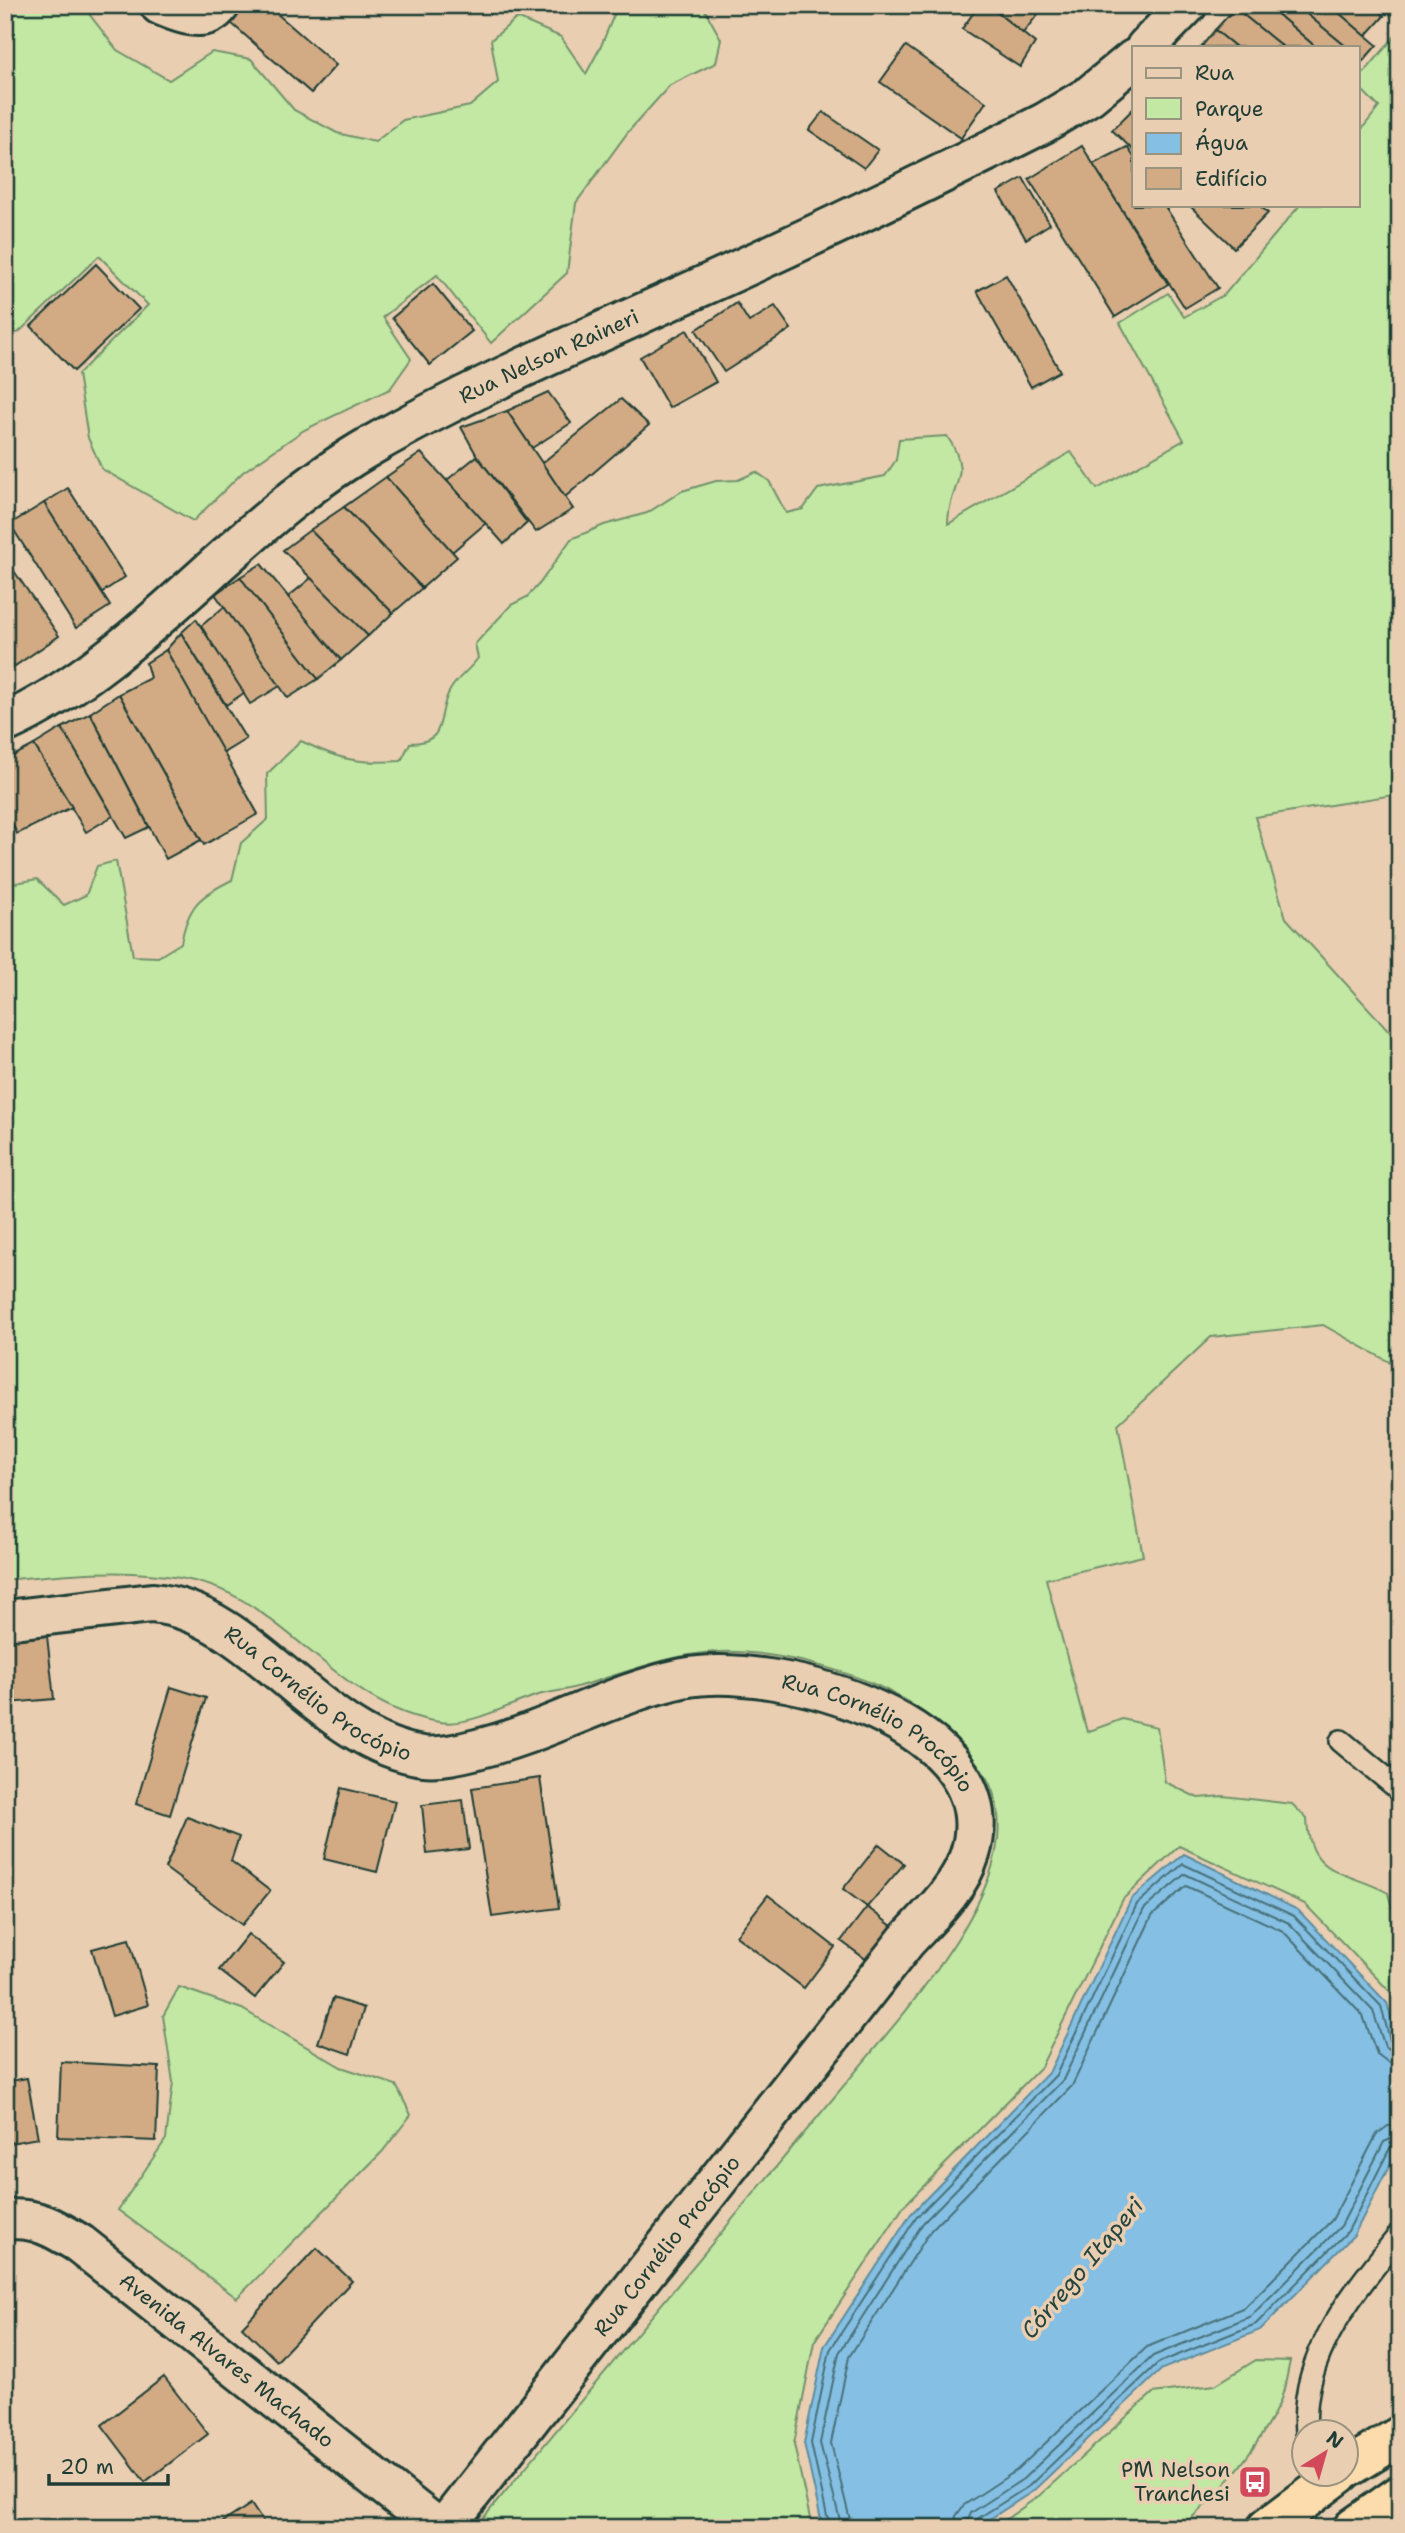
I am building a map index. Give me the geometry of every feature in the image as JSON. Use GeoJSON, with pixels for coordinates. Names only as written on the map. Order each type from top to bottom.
{"type":"FeatureCollection","features":[{"type":"Feature","properties":{"kind":"highway"},"geometry":{"type":"LineString","coordinates":[[1360,2460],[1400,2436]]}},
{"type":"Feature","properties":{"kind":"highway"},"geometry":{"type":"LineString","coordinates":[[1267,2528],[1312,2488]]}},
{"type":"Feature","properties":{"kind":"highway"},"geometry":{"type":"LineString","coordinates":[[1359,2525],[1400,2495]]}},
{"type":"Feature","properties":{"kind":"street"},"geometry":{"type":"LineString","coordinates":[[160,5],[197,17],[214,13],[220,5]]}},
{"type":"Feature","properties":{"kind":"street"},"geometry":{"type":"LineString","coordinates":[[1147,46],[1187,5]]}},
{"type":"Feature","properties":{"kind":"street","name":"Rua Nelson Raineri"},"geometry":{"type":"LineString","coordinates":[[5,723],[35,710],[130,640],[257,528],[369,446],[575,342],[707,284],[1044,123],[1088,96],[1132,61]]}},
{"type":"Feature","properties":{"kind":"street","name":"Rua Cornélio Procópio"},"geometry":{"type":"LineString","coordinates":[[5,1620],[152,1603],[165,1604],[210,1623],[250,1649],[319,1706],[364,1735],[393,1751],[428,1756],[462,1752],[524,1736],[622,1696],[684,1678],[759,1676],[838,1696],[892,1718],[928,1741],[948,1759],[967,1787],[974,1820],[973,1831],[970,1853],[954,1887],[906,1941],[444,2528]]}},
{"type":"Feature","properties":{"kind":"street","name":"Avenida Alvares Machado"},"geometry":{"type":"LineString","coordinates":[[5,2220],[22,2218],[54,2227],[80,2245],[438,2528]]}},
{"type":"Feature","properties":{"kind":"lane"},"geometry":{"type":"LineString","coordinates":[[1341,1741],[1400,1790]]}},
{"type":"Feature","properties":{"kind":"lane"},"geometry":{"type":"LineString","coordinates":[[1305,2418],[1304,2406],[1320,2353],[1347,2303],[1400,2234]]}},
{"type":"Feature","properties":{"kind":"green space"},"geometry":{"type":"Polygon","coordinates":[[[5,5],[82,5],[117,50],[169,80],[212,52],[251,59],[294,110],[337,133],[375,142],[403,120],[470,106],[498,82],[491,40],[517,18],[561,37],[586,74],[618,5],[702,5],[721,39],[716,63],[670,85],[628,132],[576,203],[567,273],[491,343],[437,275],[383,317],[411,359],[390,389],[304,430],[243,472],[193,521],[102,469],[88,438],[78,374],[148,305],[99,256],[18,333],[5,331],[5,5]]]}},
{"type":"Feature","properties":{"kind":"green space"},"geometry":{"type":"Polygon","coordinates":[[[1400,30],[1400,794],[1255,817],[1286,918],[1400,1043],[1400,1368],[1323,1325],[1211,1337],[1118,1424],[1143,1556],[1046,1579],[1087,1732],[1122,1719],[1157,1727],[1165,1782],[1198,1798],[1223,1796],[1292,1804],[1307,1819],[1309,1838],[1323,1862],[1333,1870],[1388,1893],[1395,1919],[1400,1920],[1400,2002],[1305,1904],[1179,1846],[1123,1899],[1041,2067],[904,2206],[814,2342],[794,2444],[812,2528],[475,2528],[927,1983],[970,1917],[987,1882],[997,1847],[998,1812],[987,1778],[962,1747],[928,1716],[886,1690],[814,1664],[740,1652],[699,1654],[661,1661],[569,1689],[542,1694],[465,1721],[440,1722],[411,1715],[384,1704],[336,1672],[266,1616],[242,1600],[216,1588],[188,1579],[126,1573],[5,1580],[5,885],[37,879],[64,905],[86,895],[97,866],[116,861],[133,956],[158,957],[181,943],[187,920],[203,897],[232,880],[241,843],[268,819],[267,774],[301,741],[327,753],[349,759],[372,762],[401,761],[410,743],[422,742],[436,733],[449,692],[478,658],[475,644],[511,605],[527,597],[540,583],[571,539],[604,525],[647,513],[682,491],[716,481],[738,480],[756,472],[769,481],[786,513],[803,509],[818,489],[885,476],[896,460],[899,439],[947,436],[955,450],[960,472],[949,510],[948,524],[1071,452],[1097,489],[1184,440],[1120,323],[1168,293],[1184,317],[1225,294],[1299,206],[1360,206],[1360,131],[1379,107],[1360,88],[1360,78],[1400,30]]]}},
{"type":"Feature","properties":{"kind":"green space"},"geometry":{"type":"Polygon","coordinates":[[[179,1987],[242,2009],[341,2067],[396,2085],[411,2115],[382,2152],[237,2298],[118,2210],[166,2139],[173,2082],[163,2016],[179,1987]]]}},
{"type":"Feature","properties":{"kind":"green space"},"geometry":{"type":"Polygon","coordinates":[[[1256,2360],[1290,2361],[1279,2404],[1236,2471],[1180,2528],[994,2528],[1040,2495],[1153,2393],[1215,2385],[1256,2360]]]}},
{"type":"Feature","properties":{"kind":"water","name":"Córrego Itaperi"},"geometry":{"type":"Polygon","coordinates":[[[1184,1854],[1298,1910],[1387,2003],[1400,2048],[1400,2145],[1354,2235],[1260,2330],[1162,2369],[1033,2491],[976,2528],[829,2528],[821,2520],[804,2443],[824,2347],[911,2214],[1050,2071],[1131,1899],[1184,1854]]]}},
{"type":"Feature","properties":{"kind":"building"},"geometry":{"type":"Polygon","coordinates":[[[246,5],[267,5],[336,65],[311,93],[231,23],[246,5]]]}},
{"type":"Feature","properties":{"kind":"building"},"geometry":{"type":"Polygon","coordinates":[[[979,5],[988,5],[1035,43],[1020,67],[962,29],[979,5]]]}},
{"type":"Feature","properties":{"kind":"building"},"geometry":{"type":"Polygon","coordinates":[[[988,5],[1045,5],[1023,33],[988,5]]]}},
{"type":"Feature","properties":{"kind":"building"},"geometry":{"type":"Polygon","coordinates":[[[1128,5],[1143,5],[1136,13],[1128,5]]]}},
{"type":"Feature","properties":{"kind":"building"},"geometry":{"type":"Polygon","coordinates":[[[1238,5],[1267,5],[1315,46],[1282,46],[1235,8],[1238,5]]]}},
{"type":"Feature","properties":{"kind":"building"},"geometry":{"type":"Polygon","coordinates":[[[1267,5],[1296,5],[1346,46],[1315,46],[1267,5]]]}},
{"type":"Feature","properties":{"kind":"building"},"geometry":{"type":"Polygon","coordinates":[[[1296,5],[1330,5],[1377,45],[1363,61],[1360,59],[1360,46],[1346,46],[1296,5]]]}},
{"type":"Feature","properties":{"kind":"building"},"geometry":{"type":"Polygon","coordinates":[[[1330,5],[1372,5],[1384,16],[1366,36],[1330,5]]]}},
{"type":"Feature","properties":{"kind":"building"},"geometry":{"type":"Polygon","coordinates":[[[1385,5],[1400,5],[1400,16],[1397,19],[1385,5]]]}},
{"type":"Feature","properties":{"kind":"building"},"geometry":{"type":"Polygon","coordinates":[[[1235,8],[1282,46],[1235,46],[1215,30],[1235,8]]]}},
{"type":"Feature","properties":{"kind":"building"},"geometry":{"type":"Polygon","coordinates":[[[1215,30],[1235,46],[1202,46],[1215,30]]]}},
{"type":"Feature","properties":{"kind":"building"},"geometry":{"type":"Polygon","coordinates":[[[906,46],[986,102],[961,138],[880,82],[906,46]]]}},
{"type":"Feature","properties":{"kind":"building"},"geometry":{"type":"Polygon","coordinates":[[[1132,110],[1132,149],[1112,130],[1132,110]]]}},
{"type":"Feature","properties":{"kind":"building"},"geometry":{"type":"Polygon","coordinates":[[[823,112],[878,150],[864,168],[809,130],[823,112]]]}},
{"type":"Feature","properties":{"kind":"building"},"geometry":{"type":"Polygon","coordinates":[[[1082,146],[1168,284],[1115,317],[1029,179],[1082,146]]]}},
{"type":"Feature","properties":{"kind":"building"},"geometry":{"type":"Polygon","coordinates":[[[1127,147],[1132,154],[1132,206],[1165,206],[1218,288],[1185,308],[1093,164],[1127,147]]]}},
{"type":"Feature","properties":{"kind":"building"},"geometry":{"type":"Polygon","coordinates":[[[1023,178],[1050,224],[1026,239],[998,192],[1023,178]]]}},
{"type":"Feature","properties":{"kind":"building"},"geometry":{"type":"Polygon","coordinates":[[[1190,206],[1260,206],[1268,213],[1234,248],[1190,206]]]}},
{"type":"Feature","properties":{"kind":"building"},"geometry":{"type":"Polygon","coordinates":[[[96,264],[139,309],[74,371],[31,326],[96,264]]]}},
{"type":"Feature","properties":{"kind":"building"},"geometry":{"type":"Polygon","coordinates":[[[1006,275],[1060,371],[1031,387],[977,291],[1006,275]]]}},
{"type":"Feature","properties":{"kind":"building"},"geometry":{"type":"Polygon","coordinates":[[[433,284],[472,331],[430,365],[392,318],[433,284]]]}},
{"type":"Feature","properties":{"kind":"building"},"geometry":{"type":"Polygon","coordinates":[[[737,303],[749,322],[775,306],[791,329],[724,372],[696,330],[737,303]]]}},
{"type":"Feature","properties":{"kind":"building"},"geometry":{"type":"Polygon","coordinates":[[[687,330],[716,382],[669,408],[640,357],[687,330]]]}},
{"type":"Feature","properties":{"kind":"building"},"geometry":{"type":"Polygon","coordinates":[[[548,392],[571,423],[532,448],[507,411],[548,392]]]}},
{"type":"Feature","properties":{"kind":"building"},"geometry":{"type":"Polygon","coordinates":[[[621,399],[649,425],[565,497],[542,463],[621,399]]]}},
{"type":"Feature","properties":{"kind":"building"},"geometry":{"type":"Polygon","coordinates":[[[507,411],[573,509],[536,532],[477,456],[461,427],[507,411]]]}},
{"type":"Feature","properties":{"kind":"building"},"geometry":{"type":"Polygon","coordinates":[[[421,453],[486,523],[452,552],[386,477],[421,453]]]}},
{"type":"Feature","properties":{"kind":"building"},"geometry":{"type":"Polygon","coordinates":[[[477,456],[527,523],[504,544],[447,480],[477,456]]]}},
{"type":"Feature","properties":{"kind":"building"},"geometry":{"type":"Polygon","coordinates":[[[386,477],[457,557],[422,588],[344,507],[386,477]]]}},
{"type":"Feature","properties":{"kind":"building"},"geometry":{"type":"Polygon","coordinates":[[[68,488],[125,577],[101,593],[44,503],[68,488]]]}},
{"type":"Feature","properties":{"kind":"building"},"geometry":{"type":"Polygon","coordinates":[[[44,503],[110,606],[76,628],[10,524],[44,503]]]}},
{"type":"Feature","properties":{"kind":"building"},"geometry":{"type":"Polygon","coordinates":[[[344,507],[422,588],[393,613],[310,530],[344,507]]]}},
{"type":"Feature","properties":{"kind":"building"},"geometry":{"type":"Polygon","coordinates":[[[310,530],[393,613],[368,636],[283,550],[310,530]]]}},
{"type":"Feature","properties":{"kind":"building"},"geometry":{"type":"Polygon","coordinates":[[[261,564],[341,660],[318,679],[240,577],[261,564]]]}},
{"type":"Feature","properties":{"kind":"building"},"geometry":{"type":"Polygon","coordinates":[[[14,571],[59,636],[12,668],[5,657],[5,576],[14,571]]]}},
{"type":"Feature","properties":{"kind":"building"},"geometry":{"type":"Polygon","coordinates":[[[240,577],[318,679],[288,698],[215,594],[240,577]]]}},
{"type":"Feature","properties":{"kind":"building"},"geometry":{"type":"Polygon","coordinates":[[[311,578],[368,636],[341,660],[288,597],[311,578]]]}},
{"type":"Feature","properties":{"kind":"building"},"geometry":{"type":"Polygon","coordinates":[[[224,607],[280,686],[250,704],[201,626],[224,607]]]}},
{"type":"Feature","properties":{"kind":"building"},"geometry":{"type":"Polygon","coordinates":[[[196,619],[244,693],[226,705],[181,633],[196,619]]]}},
{"type":"Feature","properties":{"kind":"building"},"geometry":{"type":"Polygon","coordinates":[[[181,633],[246,739],[223,753],[166,650],[181,633]]]}},
{"type":"Feature","properties":{"kind":"building"},"geometry":{"type":"Polygon","coordinates":[[[166,650],[258,814],[204,845],[119,694],[150,678],[146,663],[166,650]]]}},
{"type":"Feature","properties":{"kind":"building"},"geometry":{"type":"Polygon","coordinates":[[[119,694],[201,840],[166,859],[90,713],[119,694]]]}},
{"type":"Feature","properties":{"kind":"building"},"geometry":{"type":"Polygon","coordinates":[[[90,713],[149,827],[126,838],[62,728],[90,713]]]}},
{"type":"Feature","properties":{"kind":"building"},"geometry":{"type":"Polygon","coordinates":[[[62,728],[113,816],[86,832],[34,745],[62,728]]]}},
{"type":"Feature","properties":{"kind":"building"},"geometry":{"type":"Polygon","coordinates":[[[34,745],[72,807],[17,834],[5,808],[5,760],[34,745]]]}},
{"type":"Feature","properties":{"kind":"building"},"geometry":{"type":"Polygon","coordinates":[[[47,1636],[54,1699],[8,1703],[5,1640],[47,1636]]]}},
{"type":"Feature","properties":{"kind":"building"},"geometry":{"type":"Polygon","coordinates":[[[171,1687],[206,1698],[170,1815],[136,1804],[171,1687]]]}},
{"type":"Feature","properties":{"kind":"building"},"geometry":{"type":"Polygon","coordinates":[[[540,1778],[559,1908],[492,1917],[472,1788],[540,1778]]]}},
{"type":"Feature","properties":{"kind":"building"},"geometry":{"type":"Polygon","coordinates":[[[341,1788],[395,1801],[377,1872],[324,1859],[341,1788]]]}},
{"type":"Feature","properties":{"kind":"building"},"geometry":{"type":"Polygon","coordinates":[[[463,1800],[469,1849],[427,1854],[422,1805],[463,1800]]]}},
{"type":"Feature","properties":{"kind":"building"},"geometry":{"type":"Polygon","coordinates":[[[187,1817],[239,1837],[231,1861],[270,1891],[242,1925],[165,1868],[187,1817]]]}},
{"type":"Feature","properties":{"kind":"building"},"geometry":{"type":"Polygon","coordinates":[[[879,1844],[904,1864],[867,1907],[843,1889],[879,1844]]]}},
{"type":"Feature","properties":{"kind":"building"},"geometry":{"type":"Polygon","coordinates":[[[768,1895],[835,1947],[804,1988],[736,1936],[768,1895]]]}},
{"type":"Feature","properties":{"kind":"building"},"geometry":{"type":"Polygon","coordinates":[[[867,1907],[897,1930],[871,1963],[841,1941],[867,1907]]]}},
{"type":"Feature","properties":{"kind":"building"},"geometry":{"type":"Polygon","coordinates":[[[248,1934],[284,1962],[255,1998],[219,1970],[248,1934]]]}},
{"type":"Feature","properties":{"kind":"building"},"geometry":{"type":"Polygon","coordinates":[[[129,1939],[148,2005],[112,2016],[92,1949],[129,1939]]]}},
{"type":"Feature","properties":{"kind":"building"},"geometry":{"type":"Polygon","coordinates":[[[333,1998],[364,2008],[350,2054],[318,2043],[333,1998]]]}},
{"type":"Feature","properties":{"kind":"building"},"geometry":{"type":"Polygon","coordinates":[[[61,2062],[159,2067],[156,2141],[58,2137],[61,2062]]]}},
{"type":"Feature","properties":{"kind":"building"},"geometry":{"type":"Polygon","coordinates":[[[27,2078],[38,2138],[5,2144],[5,2082],[27,2078]]]}},
{"type":"Feature","properties":{"kind":"building"},"geometry":{"type":"Polygon","coordinates":[[[317,2248],[352,2281],[277,2361],[242,2327],[317,2248]]]}},
{"type":"Feature","properties":{"kind":"building"},"geometry":{"type":"Polygon","coordinates":[[[164,2377],[208,2434],[145,2482],[102,2425],[164,2377]]]}},
{"type":"Feature","properties":{"kind":"building"},"geometry":{"type":"Polygon","coordinates":[[[251,2504],[267,2528],[214,2528],[251,2504]]]}},
{"type":"Feature","properties":{"kind":"place","name":"PM Nelson Tranchesi"},"geometry":{"type":"Point","coordinates":[1255,2482]}}]}
